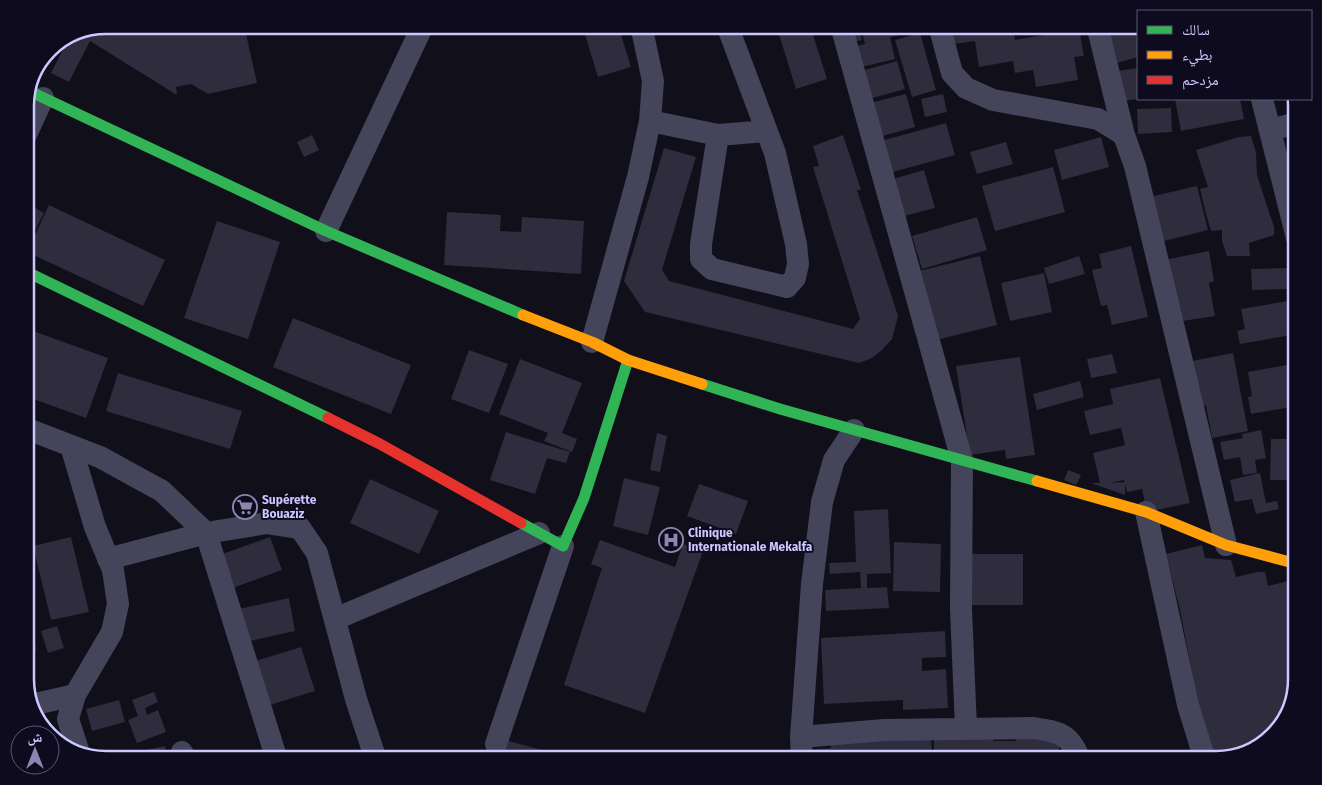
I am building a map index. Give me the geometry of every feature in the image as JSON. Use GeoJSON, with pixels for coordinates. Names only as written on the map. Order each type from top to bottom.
{"type":"FeatureCollection","features":[{"type":"Feature","properties":{"kind":"street"},"geometry":{"type":"LineString","coordinates":[[326,231],[419,34]]}},
{"type":"Feature","properties":{"kind":"street"},"geometry":{"type":"LineString","coordinates":[[592,342],[638,177],[650,121],[653,80],[643,34]]}},
{"type":"Feature","properties":{"kind":"street"},"geometry":{"type":"LineString","coordinates":[[718,135],[701,244],[701,259],[712,269],[787,287],[795,278],[798,264],[796,244],[775,153],[730,34]]}},
{"type":"Feature","properties":{"kind":"street"},"geometry":{"type":"LineString","coordinates":[[844,34],[962,460],[961,609],[966,728]]}},
{"type":"Feature","properties":{"kind":"street"},"geometry":{"type":"LineString","coordinates":[[941,34],[952,73],[966,88],[993,100],[1098,119],[1124,135]]}},
{"type":"Feature","properties":{"kind":"street"},"geometry":{"type":"LineString","coordinates":[[1099,34],[1124,135],[1135,166],[1226,545]]}},
{"type":"Feature","properties":{"kind":"street"},"geometry":{"type":"LineString","coordinates":[[36,95],[326,231],[471,294],[592,342],[628,360],[780,409],[1146,512],[1226,545],[1288,562]]}},
{"type":"Feature","properties":{"kind":"street"},"geometry":{"type":"LineString","coordinates":[[1262,100],[1288,202]]}},
{"type":"Feature","properties":{"kind":"street"},"geometry":{"type":"LineString","coordinates":[[650,121],[718,135],[766,131]]}},
{"type":"Feature","properties":{"kind":"street"},"geometry":{"type":"LineString","coordinates":[[1270,130],[1288,125]]}},
{"type":"Feature","properties":{"kind":"street"},"geometry":{"type":"LineString","coordinates":[[34,275],[380,444],[563,546]]}},
{"type":"Feature","properties":{"kind":"street"},"geometry":{"type":"LineString","coordinates":[[496,744],[563,546],[584,498],[628,360]]}},
{"type":"Feature","properties":{"kind":"street"},"geometry":{"type":"LineString","coordinates":[[802,751],[812,584],[822,502],[834,460],[854,430]]}},
{"type":"Feature","properties":{"kind":"street"},"geometry":{"type":"LineString","coordinates":[[34,432],[100,457],[162,491],[206,533],[274,751]]}},
{"type":"Feature","properties":{"kind":"street"},"geometry":{"type":"LineString","coordinates":[[71,446],[95,528],[113,570],[118,604],[112,632],[75,696],[68,719],[76,745]]}},
{"type":"Feature","properties":{"kind":"street"},"geometry":{"type":"LineString","coordinates":[[1146,512],[1188,705],[1202,751]]}},
{"type":"Feature","properties":{"kind":"street"},"geometry":{"type":"LineString","coordinates":[[108,559],[206,533],[267,523],[300,528],[318,553],[356,699],[373,751]]}},
{"type":"Feature","properties":{"kind":"street"},"geometry":{"type":"LineString","coordinates":[[335,619],[540,533]]}},
{"type":"Feature","properties":{"kind":"street"},"geometry":{"type":"LineString","coordinates":[[38,704],[75,696]]}},
{"type":"Feature","properties":{"kind":"street"},"geometry":{"type":"LineString","coordinates":[[801,737],[884,730],[1034,728],[1059,731],[1075,746],[1077,751]]}},
{"type":"Feature","properties":{"kind":"building"},"geometry":{"type":"Polygon","coordinates":[[[106,34],[246,34],[257,83],[208,94],[191,84],[176,87],[177,95],[90,41],[69,82],[51,73],[64,47],[78,39],[106,34]]]}},
{"type":"Feature","properties":{"kind":"building"},"geometry":{"type":"Polygon","coordinates":[[[585,34],[621,34],[631,67],[598,77],[585,34]]]}},
{"type":"Feature","properties":{"kind":"building"},"geometry":{"type":"Polygon","coordinates":[[[779,34],[813,34],[827,79],[796,89],[779,34]]]}},
{"type":"Feature","properties":{"kind":"building"},"geometry":{"type":"Polygon","coordinates":[[[842,34],[861,34],[862,40],[844,44],[842,34]]]}},
{"type":"Feature","properties":{"kind":"building"},"geometry":{"type":"Polygon","coordinates":[[[862,34],[904,34],[890,37],[895,59],[853,69],[848,48],[865,44],[862,34]]]}},
{"type":"Feature","properties":{"kind":"building"},"geometry":{"type":"Polygon","coordinates":[[[920,34],[936,90],[912,97],[895,40],[920,34]]]}},
{"type":"Feature","properties":{"kind":"building"},"geometry":{"type":"Polygon","coordinates":[[[952,34],[1014,34],[1015,40],[1050,34],[1080,34],[1084,56],[1074,57],[1078,80],[1036,87],[1033,70],[1015,73],[1013,61],[979,67],[975,41],[954,44],[952,34]]]}},
{"type":"Feature","properties":{"kind":"building"},"geometry":{"type":"Polygon","coordinates":[[[1105,34],[1137,34],[1137,57],[1113,64],[1105,34]]]}},
{"type":"Feature","properties":{"kind":"building"},"geometry":{"type":"Polygon","coordinates":[[[897,61],[905,89],[869,99],[861,71],[897,61]]]}},
{"type":"Feature","properties":{"kind":"building"},"geometry":{"type":"Polygon","coordinates":[[[1137,68],[1137,99],[1121,101],[1117,71],[1137,68]]]}},
{"type":"Feature","properties":{"kind":"building"},"geometry":{"type":"Polygon","coordinates":[[[906,94],[915,127],[879,137],[870,103],[906,94]]]}},
{"type":"Feature","properties":{"kind":"building"},"geometry":{"type":"Polygon","coordinates":[[[943,94],[947,112],[925,117],[921,99],[943,94]]]}},
{"type":"Feature","properties":{"kind":"building"},"geometry":{"type":"Polygon","coordinates":[[[1175,100],[1240,100],[1244,119],[1181,131],[1175,100]]]}},
{"type":"Feature","properties":{"kind":"building"},"geometry":{"type":"Polygon","coordinates":[[[1171,108],[1172,132],[1138,134],[1137,109],[1171,108]]]}},
{"type":"Feature","properties":{"kind":"building"},"geometry":{"type":"Polygon","coordinates":[[[946,123],[955,155],[889,173],[881,141],[946,123]]]}},
{"type":"Feature","properties":{"kind":"building"},"geometry":{"type":"Polygon","coordinates":[[[312,135],[319,150],[304,157],[297,142],[312,135]]]}},
{"type":"Feature","properties":{"kind":"building"},"geometry":{"type":"Polygon","coordinates":[[[843,135],[861,190],[857,190],[898,316],[892,339],[882,350],[872,358],[859,363],[645,312],[624,281],[664,148],[696,157],[662,270],[669,281],[853,329],[860,319],[813,167],[819,166],[813,146],[843,135]]]}},
{"type":"Feature","properties":{"kind":"building"},"geometry":{"type":"Polygon","coordinates":[[[1251,136],[1256,152],[1257,175],[1274,227],[1274,235],[1249,243],[1250,256],[1227,256],[1222,241],[1222,230],[1211,231],[1206,214],[1200,189],[1208,187],[1196,150],[1239,137],[1251,136]]]}},
{"type":"Feature","properties":{"kind":"building"},"geometry":{"type":"Polygon","coordinates":[[[1101,137],[1109,167],[1062,180],[1054,150],[1101,137]]]}},
{"type":"Feature","properties":{"kind":"building"},"geometry":{"type":"Polygon","coordinates":[[[1006,142],[1013,164],[977,174],[970,152],[1006,142]]]}},
{"type":"Feature","properties":{"kind":"building"},"geometry":{"type":"Polygon","coordinates":[[[1053,167],[1065,212],[995,231],[982,186],[1053,167]]]}},
{"type":"Feature","properties":{"kind":"building"},"geometry":{"type":"Polygon","coordinates":[[[924,170],[935,208],[904,216],[893,179],[924,170]]]}},
{"type":"Feature","properties":{"kind":"building"},"geometry":{"type":"Polygon","coordinates":[[[1197,186],[1208,230],[1156,243],[1145,198],[1197,186]]]}},
{"type":"Feature","properties":{"kind":"building"},"geometry":{"type":"Polygon","coordinates":[[[49,205],[165,260],[143,306],[34,255],[34,237],[49,205]]]}},
{"type":"Feature","properties":{"kind":"building"},"geometry":{"type":"Polygon","coordinates":[[[34,207],[44,213],[34,232],[34,207]]]}},
{"type":"Feature","properties":{"kind":"building"},"geometry":{"type":"Polygon","coordinates":[[[447,212],[501,215],[500,231],[521,232],[522,217],[584,221],[581,274],[444,265],[447,212]]]}},
{"type":"Feature","properties":{"kind":"building"},"geometry":{"type":"Polygon","coordinates":[[[977,217],[987,250],[922,269],[912,236],[977,217]]]}},
{"type":"Feature","properties":{"kind":"building"},"geometry":{"type":"Polygon","coordinates":[[[217,221],[280,242],[248,339],[184,318],[217,221]]]}},
{"type":"Feature","properties":{"kind":"building"},"geometry":{"type":"Polygon","coordinates":[[[1131,246],[1148,317],[1112,325],[1107,305],[1101,306],[1092,270],[1102,268],[1099,254],[1131,246]]]}},
{"type":"Feature","properties":{"kind":"building"},"geometry":{"type":"Polygon","coordinates":[[[1209,251],[1214,281],[1209,283],[1215,316],[1176,322],[1164,260],[1209,251]]]}},
{"type":"Feature","properties":{"kind":"building"},"geometry":{"type":"Polygon","coordinates":[[[980,256],[997,325],[932,341],[915,272],[980,256]]]}},
{"type":"Feature","properties":{"kind":"building"},"geometry":{"type":"Polygon","coordinates":[[[1079,256],[1085,274],[1049,284],[1044,268],[1079,256]]]}},
{"type":"Feature","properties":{"kind":"building"},"geometry":{"type":"Polygon","coordinates":[[[1288,268],[1288,289],[1252,290],[1251,269],[1288,268]]]}},
{"type":"Feature","properties":{"kind":"building"},"geometry":{"type":"Polygon","coordinates":[[[1044,273],[1052,312],[1010,321],[1001,283],[1044,273]]]}},
{"type":"Feature","properties":{"kind":"building"},"geometry":{"type":"Polygon","coordinates":[[[1288,301],[1288,336],[1240,344],[1237,331],[1245,329],[1241,309],[1288,301]]]}},
{"type":"Feature","properties":{"kind":"building"},"geometry":{"type":"Polygon","coordinates":[[[293,318],[411,365],[391,414],[273,367],[293,318]]]}},
{"type":"Feature","properties":{"kind":"building"},"geometry":{"type":"Polygon","coordinates":[[[34,331],[108,358],[86,418],[34,399],[34,331]]]}},
{"type":"Feature","properties":{"kind":"building"},"geometry":{"type":"Polygon","coordinates":[[[469,350],[508,364],[489,413],[451,399],[469,350]]]}},
{"type":"Feature","properties":{"kind":"building"},"geometry":{"type":"Polygon","coordinates":[[[1233,353],[1248,431],[1212,438],[1206,405],[1196,407],[1187,362],[1233,353]]]}},
{"type":"Feature","properties":{"kind":"building"},"geometry":{"type":"Polygon","coordinates":[[[1112,354],[1117,373],[1091,378],[1087,359],[1112,354]]]}},
{"type":"Feature","properties":{"kind":"building"},"geometry":{"type":"Polygon","coordinates":[[[1020,357],[1035,455],[1006,459],[1005,450],[970,455],[956,366],[1020,357]]]}},
{"type":"Feature","properties":{"kind":"building"},"geometry":{"type":"Polygon","coordinates":[[[520,359],[582,383],[562,433],[577,439],[572,452],[544,441],[548,433],[499,414],[520,359]]]}},
{"type":"Feature","properties":{"kind":"building"},"geometry":{"type":"Polygon","coordinates":[[[1288,365],[1288,408],[1251,414],[1248,397],[1252,396],[1248,372],[1288,365]]]}},
{"type":"Feature","properties":{"kind":"building"},"geometry":{"type":"Polygon","coordinates":[[[118,373],[242,411],[230,449],[106,411],[118,373]]]}},
{"type":"Feature","properties":{"kind":"building"},"geometry":{"type":"Polygon","coordinates":[[[1160,378],[1190,503],[1147,512],[1142,489],[1127,492],[1125,484],[1125,495],[1091,483],[1100,483],[1093,453],[1125,445],[1121,428],[1090,435],[1084,411],[1113,404],[1110,389],[1160,378]]]}},
{"type":"Feature","properties":{"kind":"building"},"geometry":{"type":"Polygon","coordinates":[[[1080,381],[1084,397],[1037,410],[1033,394],[1080,381]]]}},
{"type":"Feature","properties":{"kind":"building"},"geometry":{"type":"Polygon","coordinates":[[[1261,430],[1266,458],[1255,460],[1257,473],[1243,475],[1240,457],[1224,460],[1220,442],[1243,438],[1242,434],[1261,430]]]}},
{"type":"Feature","properties":{"kind":"building"},"geometry":{"type":"Polygon","coordinates":[[[506,432],[570,452],[566,463],[547,458],[535,494],[490,480],[506,432]]]}},
{"type":"Feature","properties":{"kind":"building"},"geometry":{"type":"Polygon","coordinates":[[[657,433],[667,436],[660,472],[650,470],[657,433]]]}},
{"type":"Feature","properties":{"kind":"building"},"geometry":{"type":"Polygon","coordinates":[[[1271,439],[1288,439],[1288,480],[1270,480],[1271,439]]]}},
{"type":"Feature","properties":{"kind":"building"},"geometry":{"type":"Polygon","coordinates":[[[1068,470],[1081,475],[1076,485],[1064,480],[1068,470]]]}},
{"type":"Feature","properties":{"kind":"building"},"geometry":{"type":"Polygon","coordinates":[[[1260,473],[1266,503],[1277,501],[1279,509],[1256,514],[1252,499],[1235,502],[1230,480],[1260,473]]]}},
{"type":"Feature","properties":{"kind":"building"},"geometry":{"type":"Polygon","coordinates":[[[624,478],[660,487],[648,535],[613,526],[624,478]]]}},
{"type":"Feature","properties":{"kind":"building"},"geometry":{"type":"Polygon","coordinates":[[[370,479],[439,511],[419,554],[350,523],[370,479]]]}},
{"type":"Feature","properties":{"kind":"building"},"geometry":{"type":"Polygon","coordinates":[[[699,484],[748,501],[736,534],[687,516],[699,484]]]}},
{"type":"Feature","properties":{"kind":"building"},"geometry":{"type":"Polygon","coordinates":[[[888,509],[891,573],[867,574],[867,588],[887,587],[889,608],[826,611],[825,590],[861,588],[860,572],[830,574],[829,563],[856,562],[854,511],[888,509]]]}},
{"type":"Feature","properties":{"kind":"building"},"geometry":{"type":"Polygon","coordinates":[[[71,537],[89,612],[51,620],[34,546],[71,537]]]}},
{"type":"Feature","properties":{"kind":"building"},"geometry":{"type":"Polygon","coordinates":[[[270,537],[282,570],[230,589],[217,556],[270,537]]]}},
{"type":"Feature","properties":{"kind":"building"},"geometry":{"type":"Polygon","coordinates":[[[600,540],[675,567],[683,544],[703,551],[645,713],[564,685],[602,568],[591,564],[600,540]]]}},
{"type":"Feature","properties":{"kind":"building"},"geometry":{"type":"Polygon","coordinates":[[[894,542],[941,544],[940,592],[893,591],[894,542]]]}},
{"type":"Feature","properties":{"kind":"building"},"geometry":{"type":"Polygon","coordinates":[[[1202,545],[1205,558],[1231,560],[1236,577],[1265,572],[1268,586],[1288,581],[1288,689],[1286,698],[1279,715],[1267,730],[1244,746],[1226,751],[1207,751],[1180,610],[1166,554],[1202,545]]]}},
{"type":"Feature","properties":{"kind":"building"},"geometry":{"type":"Polygon","coordinates":[[[965,554],[1023,554],[1023,605],[965,605],[965,554]]]}},
{"type":"Feature","properties":{"kind":"building"},"geometry":{"type":"Polygon","coordinates":[[[289,598],[295,631],[241,643],[234,610],[289,598]]]}},
{"type":"Feature","properties":{"kind":"building"},"geometry":{"type":"Polygon","coordinates":[[[57,626],[64,648],[48,653],[41,631],[57,626]]]}},
{"type":"Feature","properties":{"kind":"building"},"geometry":{"type":"Polygon","coordinates":[[[945,631],[946,657],[922,658],[922,671],[946,669],[948,708],[903,710],[903,700],[824,704],[821,638],[945,631]]]}},
{"type":"Feature","properties":{"kind":"building"},"geometry":{"type":"Polygon","coordinates":[[[301,647],[315,691],[260,708],[246,664],[301,647]]]}},
{"type":"Feature","properties":{"kind":"building"},"geometry":{"type":"Polygon","coordinates":[[[154,692],[158,702],[145,708],[147,715],[158,710],[166,732],[137,743],[128,720],[138,716],[132,700],[154,692]]]}},
{"type":"Feature","properties":{"kind":"building"},"geometry":{"type":"Polygon","coordinates":[[[119,700],[125,722],[92,731],[86,709],[119,700]]]}},
{"type":"Feature","properties":{"kind":"building"},"geometry":{"type":"Polygon","coordinates":[[[993,728],[993,741],[1016,741],[1015,731],[1059,730],[1059,751],[934,751],[934,737],[993,728]]]}},
{"type":"Feature","properties":{"kind":"building"},"geometry":{"type":"Polygon","coordinates":[[[931,731],[932,751],[814,751],[814,749],[831,748],[830,741],[931,731]]]}},
{"type":"Feature","properties":{"kind":"building"},"geometry":{"type":"Polygon","coordinates":[[[505,740],[546,751],[502,751],[505,740]]]}},
{"type":"Feature","properties":{"kind":"building"},"geometry":{"type":"Polygon","coordinates":[[[165,746],[166,751],[141,751],[165,746]]]}},
{"type":"Feature","properties":{"kind":"traffic: fast"},"geometry":{"type":"LineString","coordinates":[[35,94],[326,231],[523,315]]}},
{"type":"Feature","properties":{"kind":"traffic: fast"},"geometry":{"type":"LineString","coordinates":[[34,275],[328,418]]}},
{"type":"Feature","properties":{"kind":"traffic: fast"},"geometry":{"type":"LineString","coordinates":[[521,523],[563,546],[584,498],[628,360]]}},
{"type":"Feature","properties":{"kind":"traffic: fast"},"geometry":{"type":"LineString","coordinates":[[702,384],[780,409],[1037,481]]}},
{"type":"Feature","properties":{"kind":"traffic: slow"},"geometry":{"type":"LineString","coordinates":[[523,315],[592,342],[628,360],[702,384]]}},
{"type":"Feature","properties":{"kind":"traffic: slow"},"geometry":{"type":"LineString","coordinates":[[1037,481],[1146,512],[1226,545],[1288,562]]}},
{"type":"Feature","properties":{"kind":"traffic: jam"},"geometry":{"type":"LineString","coordinates":[[328,418],[380,444],[521,523]]}},
{"type":"Feature","properties":{"kind":"place","name":"Supérette Bouaziz"},"geometry":{"type":"Point","coordinates":[245,507]}},
{"type":"Feature","properties":{"kind":"place","name":"Clinique Internationale Mekalfa"},"geometry":{"type":"Point","coordinates":[671,540]}}]}
